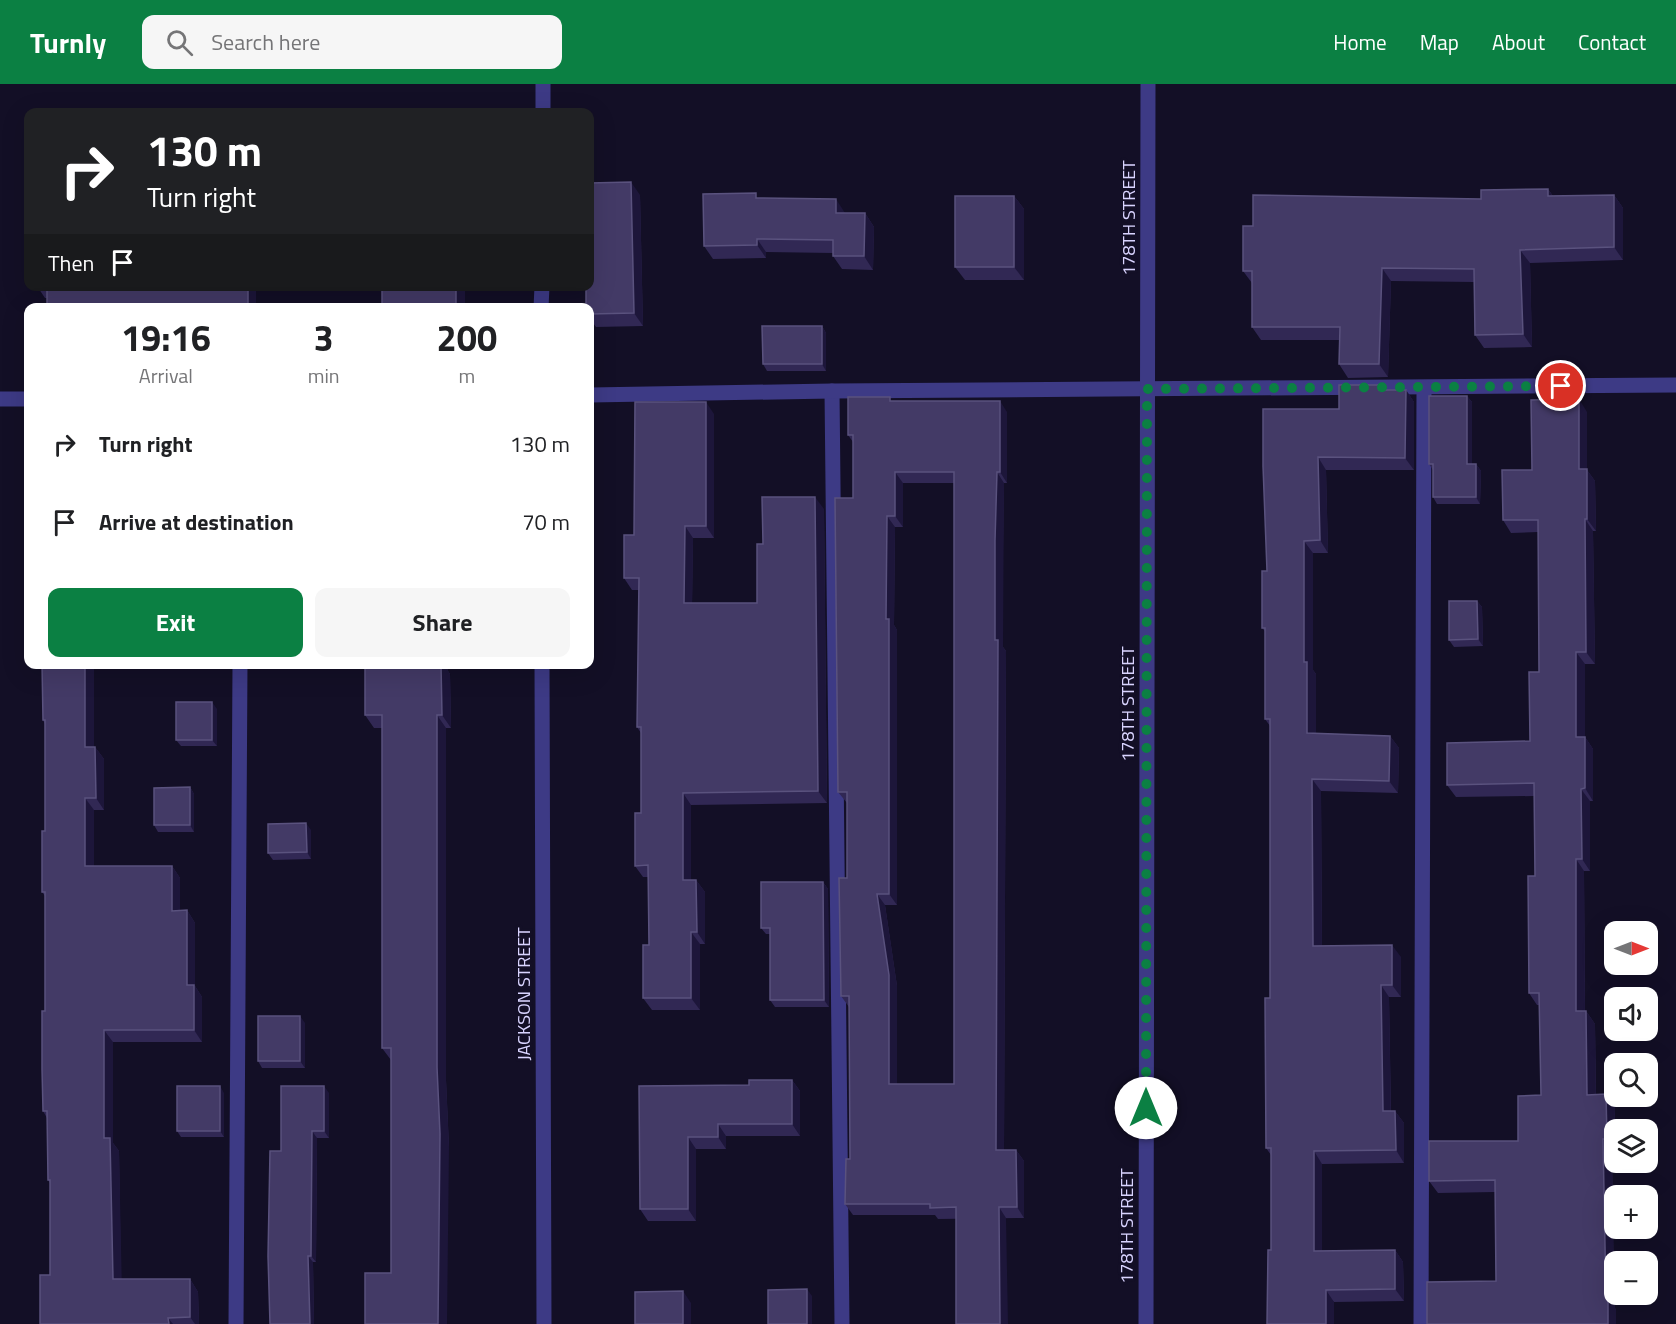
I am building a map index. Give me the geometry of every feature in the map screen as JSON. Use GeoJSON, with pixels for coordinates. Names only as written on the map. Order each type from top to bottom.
{"type":"FeatureCollection","features":[{"type":"Feature","properties":{"kind":"street"},"geometry":{"type":"LineString","coordinates":[[543,84],[543,108]]}},
{"type":"Feature","properties":{"kind":"street","name":"178TH STREET"},"geometry":{"type":"LineString","coordinates":[[1146,1324],[1148,84]]}},
{"type":"Feature","properties":{"kind":"street"},"geometry":{"type":"LineString","coordinates":[[594,395],[1676,385]]}},
{"type":"Feature","properties":{"kind":"street"},"geometry":{"type":"LineString","coordinates":[[1421,1324],[1424,388]]}},
{"type":"Feature","properties":{"kind":"street"},"geometry":{"type":"LineString","coordinates":[[832,392],[842,1324]]}},
{"type":"Feature","properties":{"kind":"street"},"geometry":{"type":"LineString","coordinates":[[0,399],[24,399]]}},
{"type":"Feature","properties":{"kind":"street"},"geometry":{"type":"LineString","coordinates":[[236,1324],[240,669]]}},
{"type":"Feature","properties":{"kind":"street","name":"JACKSON STREET"},"geometry":{"type":"LineString","coordinates":[[542,669],[544,1324]]}},
{"type":"Feature","properties":{"kind":"building"},"geometry":{"type":"Polygon","coordinates":[[[631,182],[634,313],[594,314],[594,303],[586,303],[586,291],[594,291],[594,183],[631,182]]]}},
{"type":"Feature","properties":{"kind":"building"},"geometry":{"type":"Polygon","coordinates":[[[1548,189],[1548,196],[1614,195],[1614,247],[1520,250],[1523,334],[1475,335],[1474,269],[1382,268],[1379,364],[1339,364],[1340,327],[1252,327],[1252,271],[1243,271],[1243,226],[1253,226],[1253,195],[1481,199],[1481,190],[1548,189]]]}},
{"type":"Feature","properties":{"kind":"building"},"geometry":{"type":"Polygon","coordinates":[[[756,193],[756,198],[836,199],[836,213],[865,213],[864,256],[833,256],[833,240],[757,239],[757,245],[704,246],[703,194],[756,193]]]}},
{"type":"Feature","properties":{"kind":"building"},"geometry":{"type":"Polygon","coordinates":[[[955,196],[1014,196],[1014,267],[955,267],[955,196]]]}},
{"type":"Feature","properties":{"kind":"building"},"geometry":{"type":"Polygon","coordinates":[[[47,291],[248,291],[248,303],[47,303],[47,291]]]}},
{"type":"Feature","properties":{"kind":"building"},"geometry":{"type":"Polygon","coordinates":[[[382,291],[456,291],[456,303],[382,303],[382,291]]]}},
{"type":"Feature","properties":{"kind":"building"},"geometry":{"type":"Polygon","coordinates":[[[762,326],[822,326],[822,364],[763,364],[762,326]]]}},
{"type":"Feature","properties":{"kind":"building"},"geometry":{"type":"Polygon","coordinates":[[[1339,385],[1379,385],[1379,390],[1406,390],[1405,458],[1318,457],[1320,540],[1304,541],[1304,662],[1307,662],[1307,733],[1390,736],[1389,781],[1312,779],[1313,946],[1392,945],[1392,985],[1381,985],[1383,1111],[1395,1111],[1396,1150],[1314,1151],[1314,1251],[1395,1250],[1395,1289],[1326,1290],[1326,1324],[1267,1324],[1268,1250],[1271,1250],[1271,1148],[1266,1148],[1265,998],[1270,998],[1270,719],[1265,719],[1265,628],[1262,628],[1262,571],[1267,571],[1263,409],[1339,409],[1339,385]]]}},
{"type":"Feature","properties":{"kind":"building"},"geometry":{"type":"Polygon","coordinates":[[[1429,396],[1467,396],[1467,464],[1476,464],[1476,497],[1433,497],[1433,464],[1429,464],[1429,396]]]}},
{"type":"Feature","properties":{"kind":"building"},"geometry":{"type":"Polygon","coordinates":[[[848,397],[890,397],[890,401],[1000,401],[1000,472],[997,472],[995,541],[995,640],[998,640],[996,1150],[1016,1150],[1017,1207],[999,1207],[1000,1324],[956,1324],[956,1207],[930,1208],[930,1204],[845,1204],[846,1159],[850,1159],[849,996],[841,996],[839,878],[847,878],[847,792],[838,792],[835,498],[853,498],[853,435],[848,435],[848,397]],[[895,472],[895,516],[887,516],[889,894],[877,894],[889,975],[889,1084],[954,1084],[954,472],[895,472]]]}},
{"type":"Feature","properties":{"kind":"building"},"geometry":{"type":"Polygon","coordinates":[[[1579,399],[1579,469],[1587,469],[1586,652],[1576,652],[1576,737],[1585,737],[1585,788],[1581,789],[1582,859],[1576,859],[1576,1011],[1586,1011],[1587,1095],[1604,1094],[1604,1107],[1606,1107],[1603,1139],[1604,1305],[1608,1305],[1608,1324],[1427,1324],[1427,1282],[1496,1281],[1495,1180],[1429,1181],[1429,1141],[1518,1141],[1518,1096],[1541,1095],[1539,993],[1529,993],[1528,876],[1535,876],[1534,783],[1447,785],[1447,743],[1530,741],[1529,672],[1539,672],[1538,520],[1503,520],[1502,470],[1532,470],[1531,400],[1579,399]]]}},
{"type":"Feature","properties":{"kind":"building"},"geometry":{"type":"Polygon","coordinates":[[[635,402],[706,402],[706,526],[685,526],[684,603],[757,603],[757,544],[763,544],[762,497],[815,497],[818,791],[683,793],[683,880],[696,880],[697,932],[691,932],[691,998],[643,998],[643,945],[649,945],[648,865],[635,866],[635,813],[641,813],[641,727],[637,727],[639,578],[624,578],[624,535],[634,535],[635,402]]]}},
{"type":"Feature","properties":{"kind":"building"},"geometry":{"type":"Polygon","coordinates":[[[1449,601],[1477,601],[1478,639],[1449,640],[1449,601]]]}},
{"type":"Feature","properties":{"kind":"building"},"geometry":{"type":"Polygon","coordinates":[[[42,669],[85,669],[85,747],[95,747],[96,798],[85,798],[85,866],[172,866],[172,911],[187,910],[187,985],[194,985],[194,1030],[104,1030],[104,1138],[110,1138],[113,1279],[190,1279],[190,1317],[168,1318],[169,1324],[40,1324],[40,1275],[50,1275],[50,1180],[48,1180],[47,1111],[43,1111],[42,1069],[42,1011],[45,1011],[45,892],[42,892],[42,831],[45,831],[45,720],[43,720],[42,669]]]}},
{"type":"Feature","properties":{"kind":"building"},"geometry":{"type":"Polygon","coordinates":[[[365,669],[441,669],[442,715],[437,715],[437,1067],[440,1134],[438,1324],[365,1324],[365,1273],[391,1273],[391,1048],[382,1048],[382,715],[365,715],[365,669]]]}},
{"type":"Feature","properties":{"kind":"building"},"geometry":{"type":"Polygon","coordinates":[[[176,702],[212,702],[212,740],[176,740],[176,702]]]}},
{"type":"Feature","properties":{"kind":"building"},"geometry":{"type":"Polygon","coordinates":[[[190,787],[190,825],[154,825],[154,788],[190,787]]]}},
{"type":"Feature","properties":{"kind":"building"},"geometry":{"type":"Polygon","coordinates":[[[306,823],[307,852],[268,853],[268,824],[306,823]]]}},
{"type":"Feature","properties":{"kind":"building"},"geometry":{"type":"Polygon","coordinates":[[[761,882],[823,882],[824,1000],[770,1000],[770,928],[761,928],[761,882]]]}},
{"type":"Feature","properties":{"kind":"building"},"geometry":{"type":"Polygon","coordinates":[[[258,1016],[300,1016],[300,1061],[258,1061],[258,1016]]]}},
{"type":"Feature","properties":{"kind":"building"},"geometry":{"type":"Polygon","coordinates":[[[749,1080],[792,1080],[792,1124],[718,1124],[718,1137],[688,1137],[688,1209],[640,1209],[639,1086],[749,1085],[749,1080]]]}},
{"type":"Feature","properties":{"kind":"building"},"geometry":{"type":"Polygon","coordinates":[[[177,1086],[220,1086],[220,1131],[177,1131],[177,1086]]]}},
{"type":"Feature","properties":{"kind":"building"},"geometry":{"type":"Polygon","coordinates":[[[281,1086],[324,1086],[324,1131],[312,1131],[311,1256],[308,1256],[310,1324],[270,1324],[268,1256],[270,1151],[281,1151],[281,1086]]]}},
{"type":"Feature","properties":{"kind":"building"},"geometry":{"type":"Polygon","coordinates":[[[807,1289],[807,1324],[768,1324],[768,1290],[807,1289]]]}},
{"type":"Feature","properties":{"kind":"building"},"geometry":{"type":"Polygon","coordinates":[[[683,1291],[683,1324],[635,1324],[635,1292],[683,1291]]]}},
{"type":"Feature","properties":{"kind":"route"},"geometry":{"type":"LineString","coordinates":[[1146,1108],[1147,389],[1561,386]]}}]}
